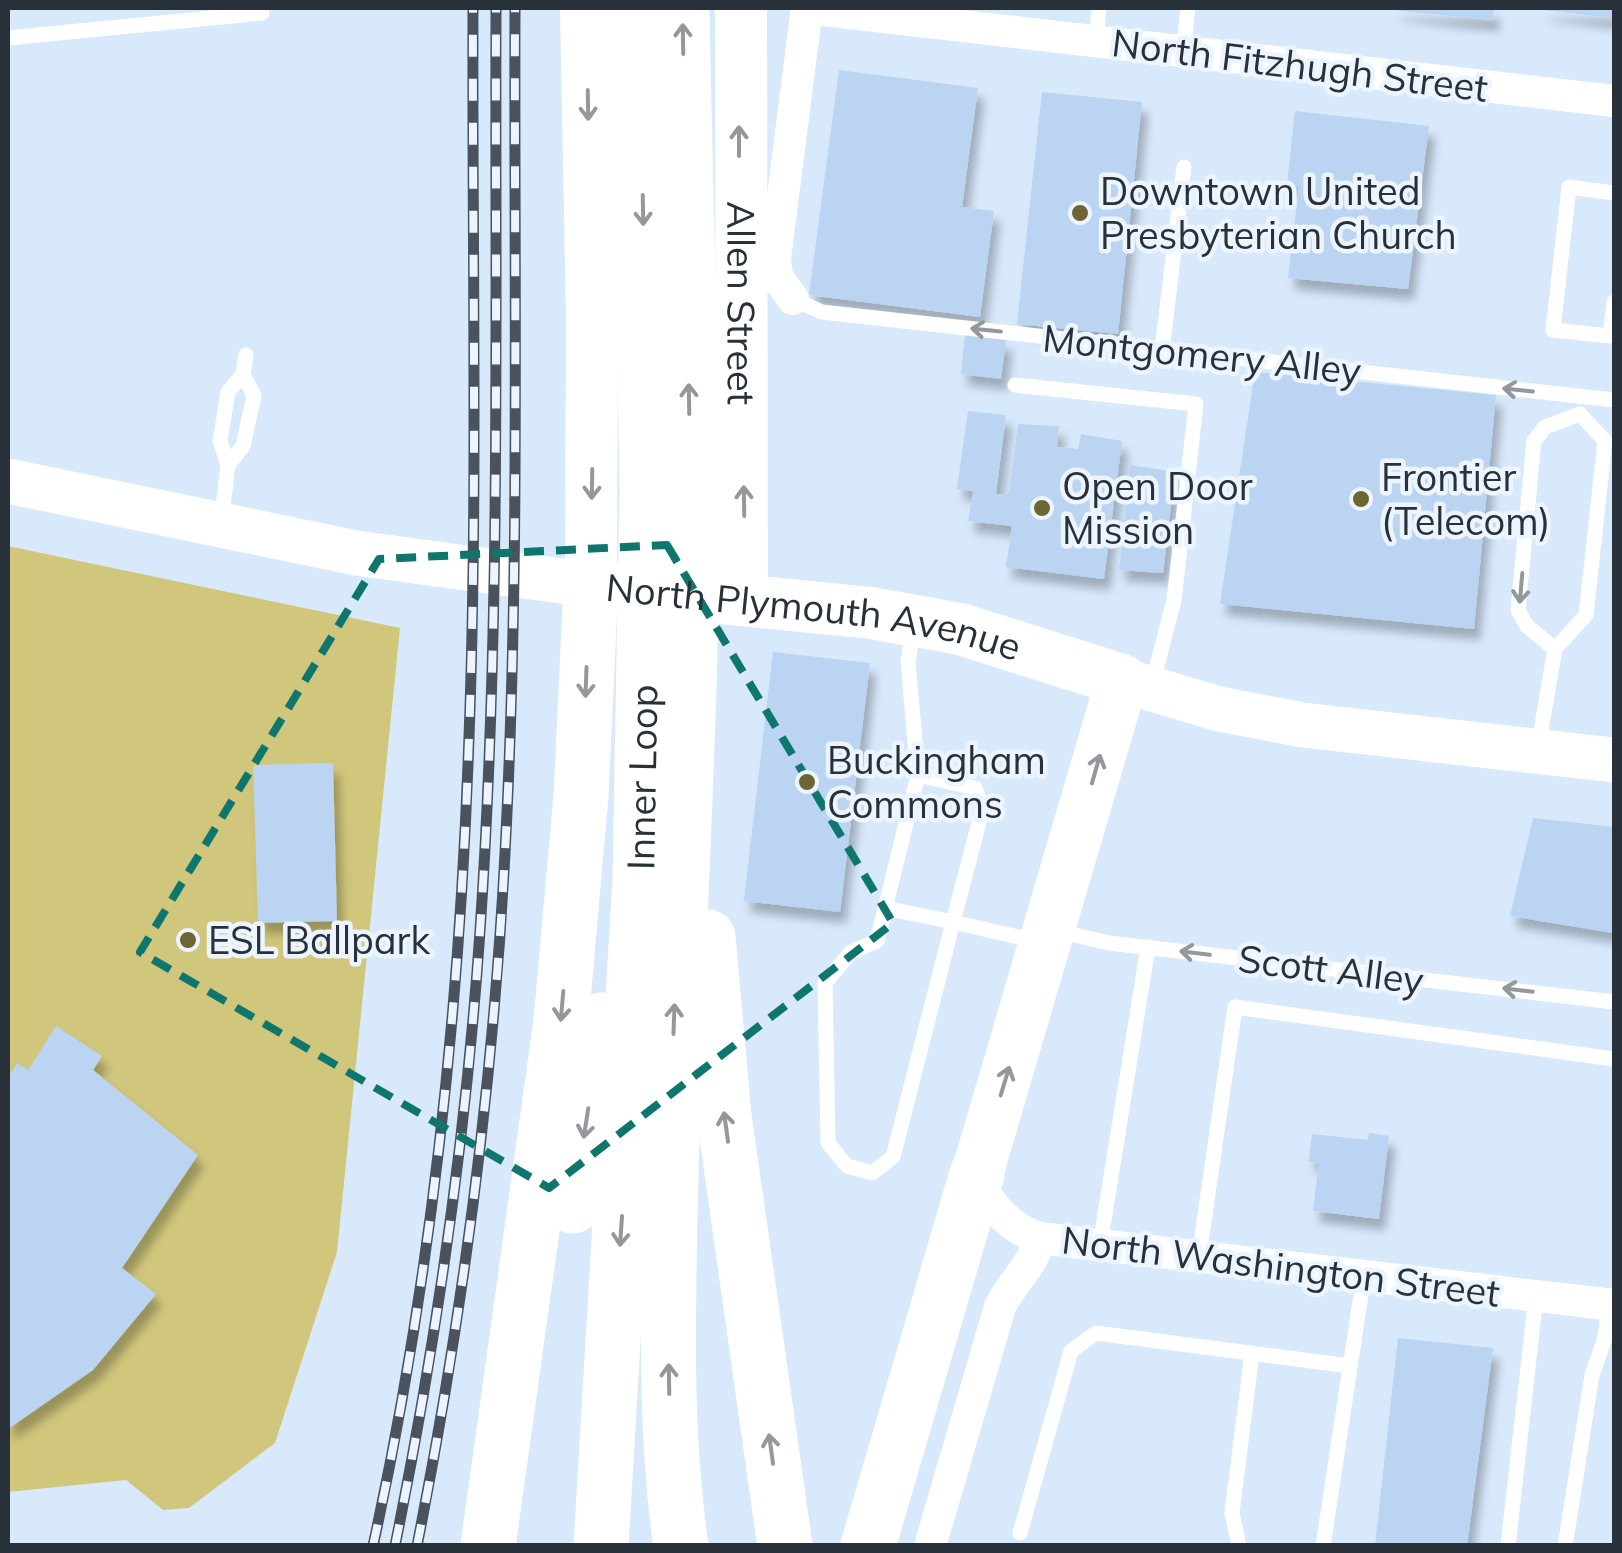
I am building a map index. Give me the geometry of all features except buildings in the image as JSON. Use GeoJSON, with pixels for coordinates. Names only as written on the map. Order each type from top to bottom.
{"type":"FeatureCollection","features":[{"type":"Feature","properties":{"kind":"highway","name":"Inner Loop"},"geometry":{"type":"LineString","coordinates":[[639,8],[668,493]]}},
{"type":"Feature","properties":{"kind":"highway","name":"Inner Loop"},"geometry":{"type":"LineString","coordinates":[[681,1546],[670,1448],[668,1341],[675,1006],[666,682],[682,8]]}},
{"type":"Feature","properties":{"kind":"highway"},"geometry":{"type":"LineString","coordinates":[[488,1546],[561,1021],[581,796],[591,585]]}},
{"type":"Feature","properties":{"kind":"highway"},"geometry":{"type":"LineString","coordinates":[[511,1546],[588,1112],[626,846],[666,682]]}},
{"type":"Feature","properties":{"kind":"highway"},"geometry":{"type":"LineString","coordinates":[[666,682],[785,1546]]}},
{"type":"Feature","properties":{"kind":"highway","name":"Inner Loop"},"geometry":{"type":"LineString","coordinates":[[601,1546],[636,966],[666,682]]}},
{"type":"Feature","properties":{"kind":"highway"},"geometry":{"type":"LineString","coordinates":[[868,1546],[977,1174]]}},
{"type":"Feature","properties":{"kind":"main road"},"geometry":{"type":"LineString","coordinates":[[586,8],[592,334],[591,585]]}},
{"type":"Feature","properties":{"kind":"main road","name":"Allen Street"},"geometry":{"type":"LineString","coordinates":[[741,8],[742,598]]}},
{"type":"Feature","properties":{"kind":"main road","name":"North Plymouth Avenue"},"geometry":{"type":"LineString","coordinates":[[591,585],[839,608],[915,621],[987,637],[1137,684]]}},
{"type":"Feature","properties":{"kind":"main road"},"geometry":{"type":"LineString","coordinates":[[977,1174],[1047,936],[1137,684]]}},
{"type":"Feature","properties":{"kind":"street","name":"North Fitzhugh Street"},"geometry":{"type":"LineString","coordinates":[[806,8],[905,14],[1096,42],[1614,102]]}},
{"type":"Feature","properties":{"kind":"street","name":"Allen Street"},"geometry":{"type":"LineString","coordinates":[[793,298],[777,277],[775,258],[806,8]]}},
{"type":"Feature","properties":{"kind":"street","name":"North Plymouth Avenue"},"geometry":{"type":"LineString","coordinates":[[8,481],[356,554],[591,585]]}},
{"type":"Feature","properties":{"kind":"street","name":"North Plymouth Avenue"},"geometry":{"type":"LineString","coordinates":[[1137,684],[1267,719],[1614,760]]}},
{"type":"Feature","properties":{"kind":"street","name":"North Washington Street"},"geometry":{"type":"LineString","coordinates":[[977,1174],[994,1206],[1010,1223],[1040,1238],[1612,1305]]}},
{"type":"Feature","properties":{"kind":"street"},"geometry":{"type":"LineString","coordinates":[[930,1546],[1000,1307],[1012,1284],[1032,1261],[1040,1238]]}},
{"type":"Feature","properties":{"kind":"lane"},"geometry":{"type":"LineString","coordinates":[[8,38],[262,13],[262,8]]}},
{"type":"Feature","properties":{"kind":"lane"},"geometry":{"type":"LineString","coordinates":[[1096,42],[1099,8]]}},
{"type":"Feature","properties":{"kind":"lane"},"geometry":{"type":"LineString","coordinates":[[1183,52],[1188,8]]}},
{"type":"Feature","properties":{"kind":"lane"},"geometry":{"type":"LineString","coordinates":[[1162,350],[1184,167]]}},
{"type":"Feature","properties":{"kind":"lane"},"geometry":{"type":"LineString","coordinates":[[1614,193],[1570,188],[1553,330],[1610,336],[1614,302]]}},
{"type":"Feature","properties":{"kind":"lane","name":"Montgomery Alley"},"geometry":{"type":"LineString","coordinates":[[793,298],[822,312],[1162,350],[1582,405],[1614,400]]}},
{"type":"Feature","properties":{"kind":"lane"},"geometry":{"type":"LineString","coordinates":[[221,527],[228,465],[220,441],[228,392],[243,374],[246,355]]}},
{"type":"Feature","properties":{"kind":"lane"},"geometry":{"type":"LineString","coordinates":[[228,465],[243,446],[254,396],[243,374]]}},
{"type":"Feature","properties":{"kind":"lane"},"geometry":{"type":"LineString","coordinates":[[1016,386],[1196,404],[1174,600],[1137,684]]}},
{"type":"Feature","properties":{"kind":"lane"},"geometry":{"type":"LineString","coordinates":[[1538,752],[1554,649],[1586,615],[1605,441],[1582,405],[1545,426],[1534,441],[1518,610],[1527,626],[1554,649]]}},
{"type":"Feature","properties":{"kind":"lane"},"geometry":{"type":"LineString","coordinates":[[915,621],[908,662],[918,775],[877,941],[851,952],[825,983],[828,1143],[847,1166],[872,1173],[893,1157],[982,807],[974,788],[918,775]]}},
{"type":"Feature","properties":{"kind":"lane","name":"Scott Alley"},"geometry":{"type":"LineString","coordinates":[[884,908],[1047,936],[1614,1002]]}},
{"type":"Feature","properties":{"kind":"lane"},"geometry":{"type":"LineString","coordinates":[[1100,1245],[1148,948]]}},
{"type":"Feature","properties":{"kind":"lane"},"geometry":{"type":"LineString","coordinates":[[1199,1256],[1236,1007],[1614,1059]]}},
{"type":"Feature","properties":{"kind":"lane"},"geometry":{"type":"LineString","coordinates":[[1323,1546],[1364,1276]]}},
{"type":"Feature","properties":{"kind":"lane"},"geometry":{"type":"LineString","coordinates":[[1508,1546],[1536,1296]]}},
{"type":"Feature","properties":{"kind":"lane"},"geometry":{"type":"LineString","coordinates":[[1565,1546],[1592,1375],[1606,1338],[1612,1305]]}},
{"type":"Feature","properties":{"kind":"lane"},"geometry":{"type":"LineString","coordinates":[[1020,1533],[1071,1351],[1096,1333],[1350,1366]]}},
{"type":"Feature","properties":{"kind":"lane"},"geometry":{"type":"LineString","coordinates":[[1239,1546],[1232,1513],[1252,1353]]}},
{"type":"Feature","properties":{"kind":"highlighted area"},"geometry":{"type":"Polygon","coordinates":[[[667,545],[893,923],[549,1188],[140,952],[379,559],[667,545]]]}},
{"type":"Feature","properties":{"kind":"shaded area","name":"ESL Ballpark"},"geometry":{"type":"Polygon","coordinates":[[[8,546],[400,628],[337,1252],[275,1443],[189,1508],[163,1510],[126,1480],[8,1492],[8,546]]]}},
{"type":"Feature","properties":{"kind":"railway"},"geometry":{"type":"LineString","coordinates":[[373,1546],[426,1245],[450,1042],[465,838],[473,555],[473,8]]}},
{"type":"Feature","properties":{"kind":"railway"},"geometry":{"type":"LineString","coordinates":[[395,1546],[448,1240],[480,931],[494,585],[496,8]]}},
{"type":"Feature","properties":{"kind":"railway"},"geometry":{"type":"LineString","coordinates":[[417,1546],[448,1374],[473,1201],[500,940],[513,642],[515,8]]}},
{"type":"Feature","properties":{"kind":"place","name":"Downtown United Presbyterian Church"},"geometry":{"type":"Point","coordinates":[1080,213]}},
{"type":"Feature","properties":{"kind":"place","name":"Frontier (Telecom)"},"geometry":{"type":"Point","coordinates":[1361,499]}},
{"type":"Feature","properties":{"kind":"place","name":"Open Door Mission"},"geometry":{"type":"Point","coordinates":[1042,508]}},
{"type":"Feature","properties":{"kind":"place","name":"Buckingham Commons"},"geometry":{"type":"Point","coordinates":[807,782]}},
{"type":"Feature","properties":{"kind":"place","name":"ESL Ballpark"},"geometry":{"type":"Point","coordinates":[188,940]}}]}
